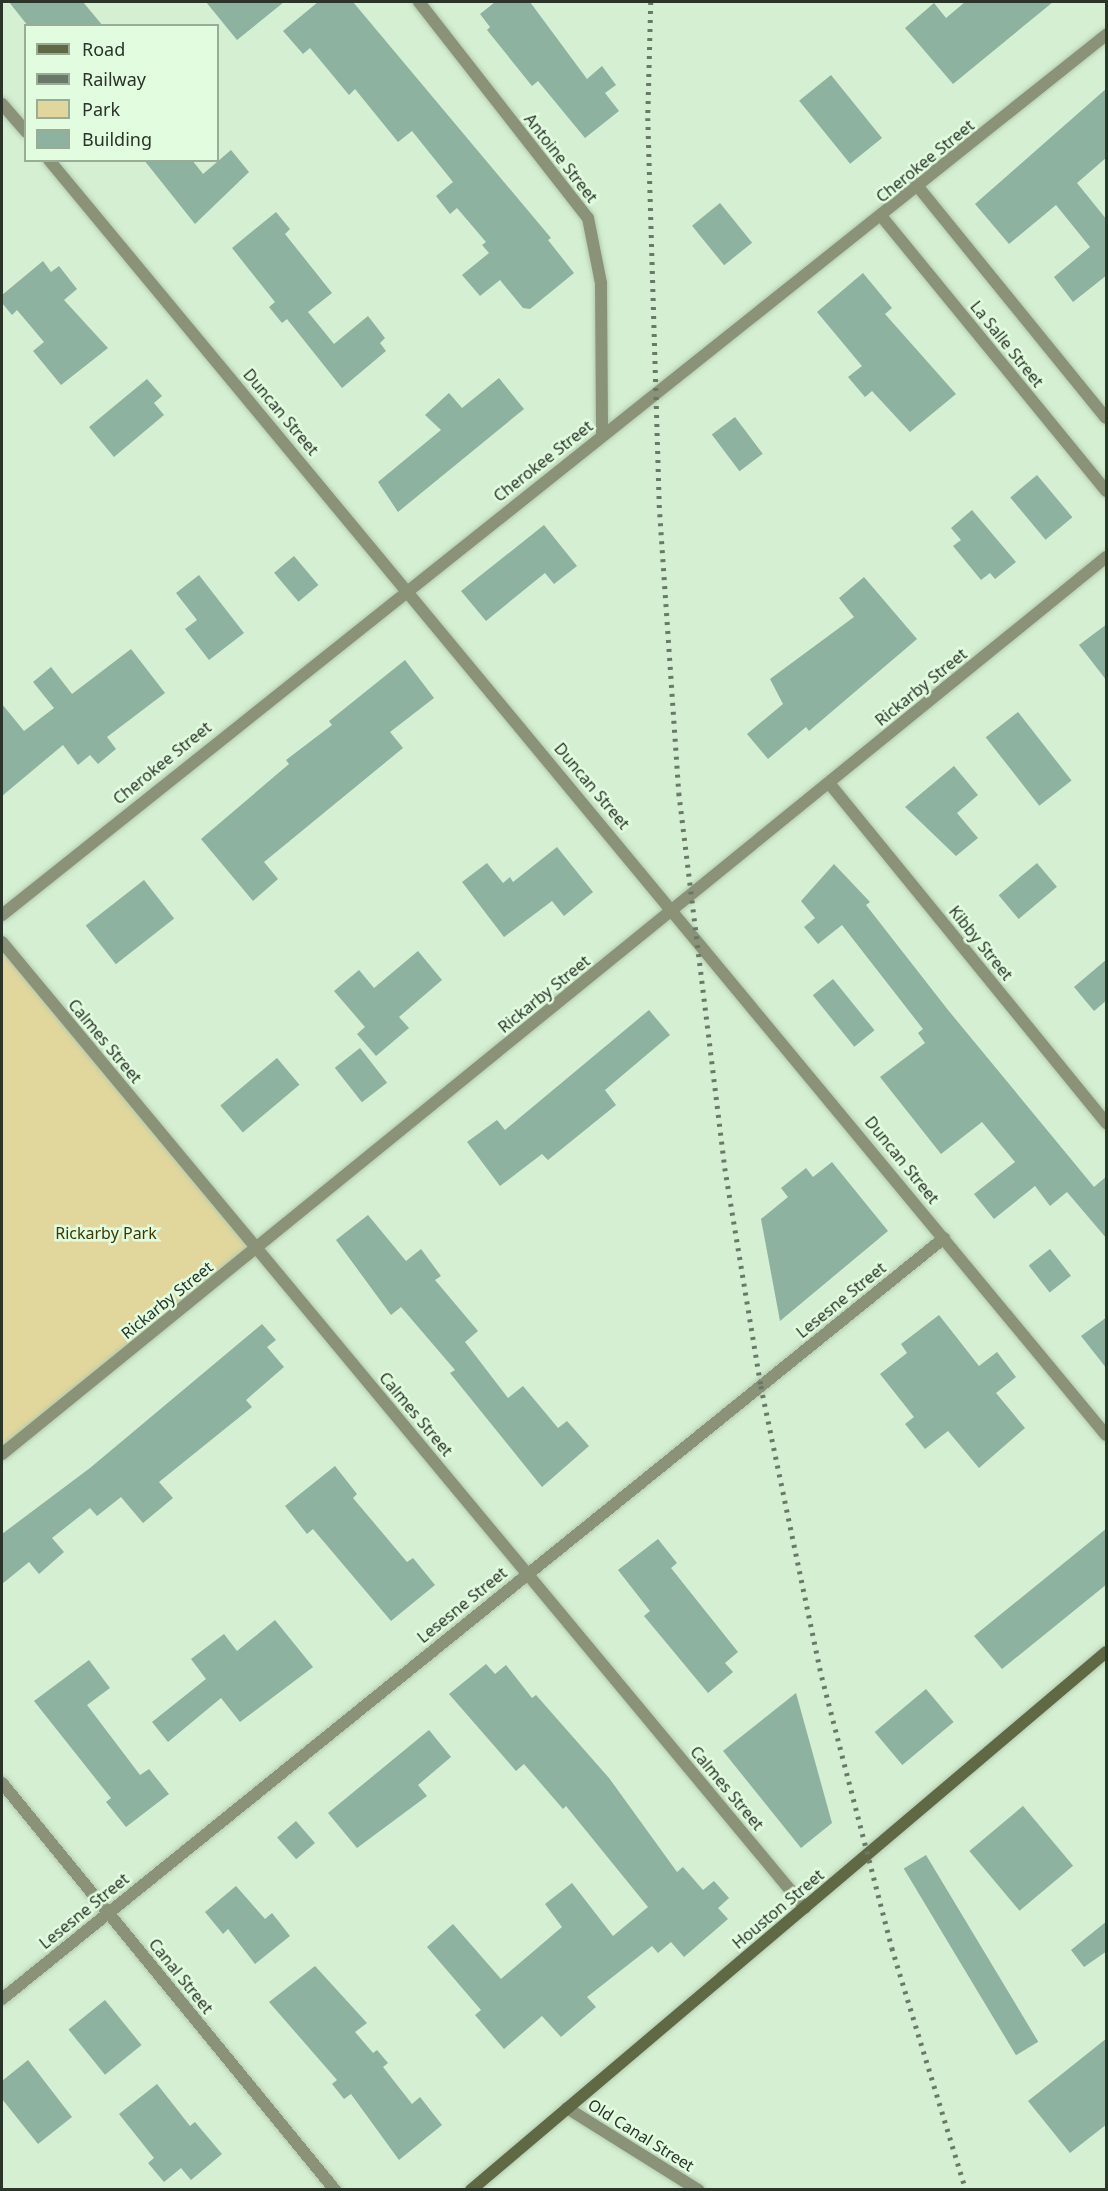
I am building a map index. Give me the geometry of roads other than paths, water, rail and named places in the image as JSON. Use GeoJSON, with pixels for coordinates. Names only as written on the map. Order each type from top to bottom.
{"type":"FeatureCollection","features":[{"type":"Feature","properties":{"kind":"street","name":"Antoine Street"},"geometry":{"type":"LineString","coordinates":[[418,2],[588,218],[601,283],[602,436]]}},
{"type":"Feature","properties":{"kind":"street","name":"Cherokee Street"},"geometry":{"type":"LineString","coordinates":[[2,915],[407,587],[882,217],[1107,35]]}},
{"type":"Feature","properties":{"kind":"street"},"geometry":{"type":"LineString","coordinates":[[2,104],[24,130]]}},
{"type":"Feature","properties":{"kind":"street","name":"Duncan Street"},"geometry":{"type":"LineString","coordinates":[[51,162],[407,587],[1107,1435]]}},
{"type":"Feature","properties":{"kind":"street","name":"La Salle Street"},"geometry":{"type":"LineString","coordinates":[[918,188],[1107,418]]}},
{"type":"Feature","properties":{"kind":"street","name":"La Salle Street"},"geometry":{"type":"LineString","coordinates":[[882,217],[1107,491]]}},
{"type":"Feature","properties":{"kind":"street","name":"Rickarby Street"},"geometry":{"type":"LineString","coordinates":[[2,1454],[1107,557]]}},
{"type":"Feature","properties":{"kind":"street","name":"Kibby Street"},"geometry":{"type":"LineString","coordinates":[[829,783],[1107,1123]]}},
{"type":"Feature","properties":{"kind":"street","name":"Calmes Street"},"geometry":{"type":"LineString","coordinates":[[2,942],[805,1908]]}},
{"type":"Feature","properties":{"kind":"street","name":"Lesesne Street"},"geometry":{"type":"LineString","coordinates":[[2,1999],[944,1238]]}},
{"type":"Feature","properties":{"kind":"street","name":"Houston Street"},"geometry":{"type":"LineString","coordinates":[[471,2190],[1107,1652]]}},
{"type":"Feature","properties":{"kind":"street","name":"Canal Street"},"geometry":{"type":"LineString","coordinates":[[2,1783],[335,2190]]}},
{"type":"Feature","properties":{"kind":"street","name":"Old Canal Street"},"geometry":{"type":"LineString","coordinates":[[567,2108],[698,2190]]}},
{"type":"Feature","properties":{"kind":"railway"},"geometry":{"type":"LineString","coordinates":[[651,2],[648,118],[660,514],[679,793],[725,1168],[761,1386],[822,1677],[892,1948],[966,2190]]}},
{"type":"Feature","properties":{"kind":"park label","name":"Rickarby Park"},"geometry":{"type":"Point","coordinates":[106,1233]}}]}
